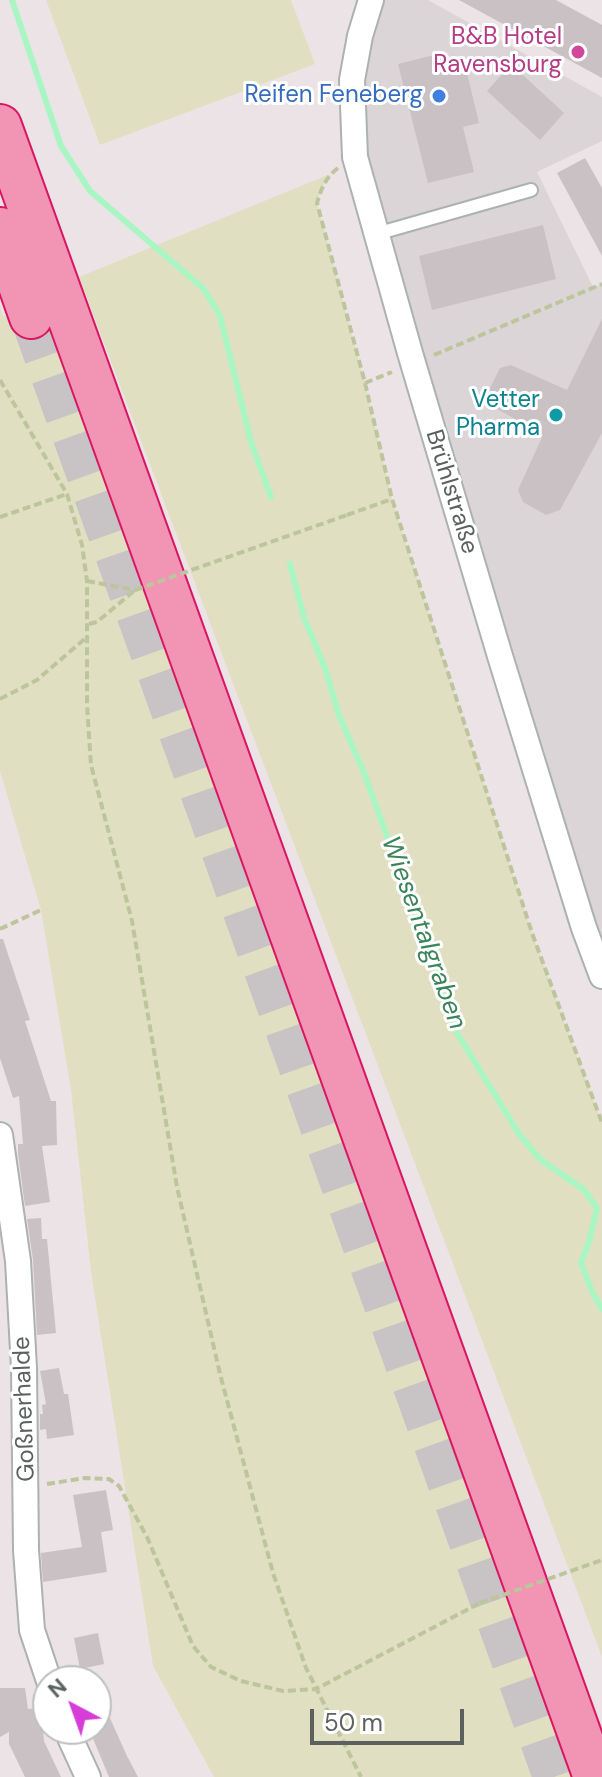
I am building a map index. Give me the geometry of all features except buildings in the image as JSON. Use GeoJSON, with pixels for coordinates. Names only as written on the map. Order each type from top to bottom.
{"type":"FeatureCollection","features":[{"type":"Feature","properties":{"kind":"highway"},"geometry":{"type":"LineString","coordinates":[[0,126],[595,1777]]}},
{"type":"Feature","properties":{"kind":"highway"},"geometry":{"type":"LineString","coordinates":[[0,229],[31,317]]}},
{"type":"Feature","properties":{"kind":"street","name":"Brühlstraße"},"geometry":{"type":"LineString","coordinates":[[371,0],[352,80],[355,157],[504,671],[584,928],[602,976]]}},
{"type":"Feature","properties":{"kind":"street","name":"Goßnerhalde"},"geometry":{"type":"LineString","coordinates":[[0,1135],[18,1261],[27,1487],[26,1550],[32,1630],[44,1665]]}},
{"type":"Feature","properties":{"kind":"street"},"geometry":{"type":"LineString","coordinates":[[73,1745],[88,1777]]}},
{"type":"Feature","properties":{"kind":"lane"},"geometry":{"type":"LineString","coordinates":[[376,234],[531,190]]}},
{"type":"Feature","properties":{"kind":"path"},"geometry":{"type":"LineString","coordinates":[[355,157],[330,174],[317,203],[392,499],[532,933],[602,1123]]}},
{"type":"Feature","properties":{"kind":"path"},"geometry":{"type":"LineString","coordinates":[[365,383],[602,284]]}},
{"type":"Feature","properties":{"kind":"path"},"geometry":{"type":"LineString","coordinates":[[0,380],[67,494],[82,545],[89,624],[87,705],[91,765],[132,921],[177,1187],[220,1374],[273,1573],[316,1689],[361,1777]]}},
{"type":"Feature","properties":{"kind":"path"},"geometry":{"type":"LineString","coordinates":[[0,517],[67,494]]}},
{"type":"Feature","properties":{"kind":"path"},"geometry":{"type":"LineString","coordinates":[[89,624],[97,622],[135,590],[392,499]]}},
{"type":"Feature","properties":{"kind":"path"},"geometry":{"type":"LineString","coordinates":[[87,581],[135,590]]}},
{"type":"Feature","properties":{"kind":"path"},"geometry":{"type":"LineString","coordinates":[[0,699],[37,680],[89,635]]}},
{"type":"Feature","properties":{"kind":"path"},"geometry":{"type":"LineString","coordinates":[[0,929],[41,910]]}},
{"type":"Feature","properties":{"kind":"path"},"geometry":{"type":"LineString","coordinates":[[27,1487],[85,1478],[109,1479],[119,1486],[147,1537],[193,1646],[202,1658],[224,1675],[283,1691],[316,1689],[480,1603],[602,1560]]}},
{"type":"Feature","properties":{"kind":"shaded area"},"geometry":{"type":"Polygon","coordinates":[[[46,0],[291,0],[315,64],[100,145],[46,0]]]}},
{"type":"Feature","properties":{"kind":"shaded area"},"geometry":{"type":"Polygon","coordinates":[[[371,0],[428,0],[602,97],[602,141],[537,172],[593,287],[602,284],[602,969],[355,157],[371,0]]]}},
{"type":"Feature","properties":{"kind":"shaded area"},"geometry":{"type":"Polygon","coordinates":[[[330,174],[317,203],[392,499],[532,933],[602,1123],[602,1657],[79,277],[330,174]]]}},
{"type":"Feature","properties":{"kind":"shaded area"},"geometry":{"type":"Polygon","coordinates":[[[0,306],[3,316],[54,321],[578,1777],[214,1777],[153,1666],[91,1272],[71,1090],[41,910],[0,771],[0,306]]]}},
{"type":"Feature","properties":{"kind":"waterway","name":"Wiesentalgraben"},"geometry":{"type":"LineString","coordinates":[[12,0],[61,146],[90,191],[204,289],[220,316],[251,442],[271,497]]}},
{"type":"Feature","properties":{"kind":"waterway","name":"Wiesentalgraben"},"geometry":{"type":"LineString","coordinates":[[290,564],[304,618],[408,894],[431,946],[442,994],[457,1033],[519,1134],[540,1159],[584,1190],[597,1208],[581,1263],[602,1309]]}},
{"type":"Feature","properties":{"kind":"tunnel"},"geometry":{"type":"LineString","coordinates":[[31,317],[554,1777]]}},
{"type":"Feature","properties":{"kind":"place","name":"B&B Hotel Ravensburg"},"geometry":{"type":"Point","coordinates":[578,52]}},
{"type":"Feature","properties":{"kind":"place","name":"Reifen Feneberg"},"geometry":{"type":"Point","coordinates":[439,96]}},
{"type":"Feature","properties":{"kind":"place","name":"Vetter Pharma"},"geometry":{"type":"Point","coordinates":[556,415]}}]}
